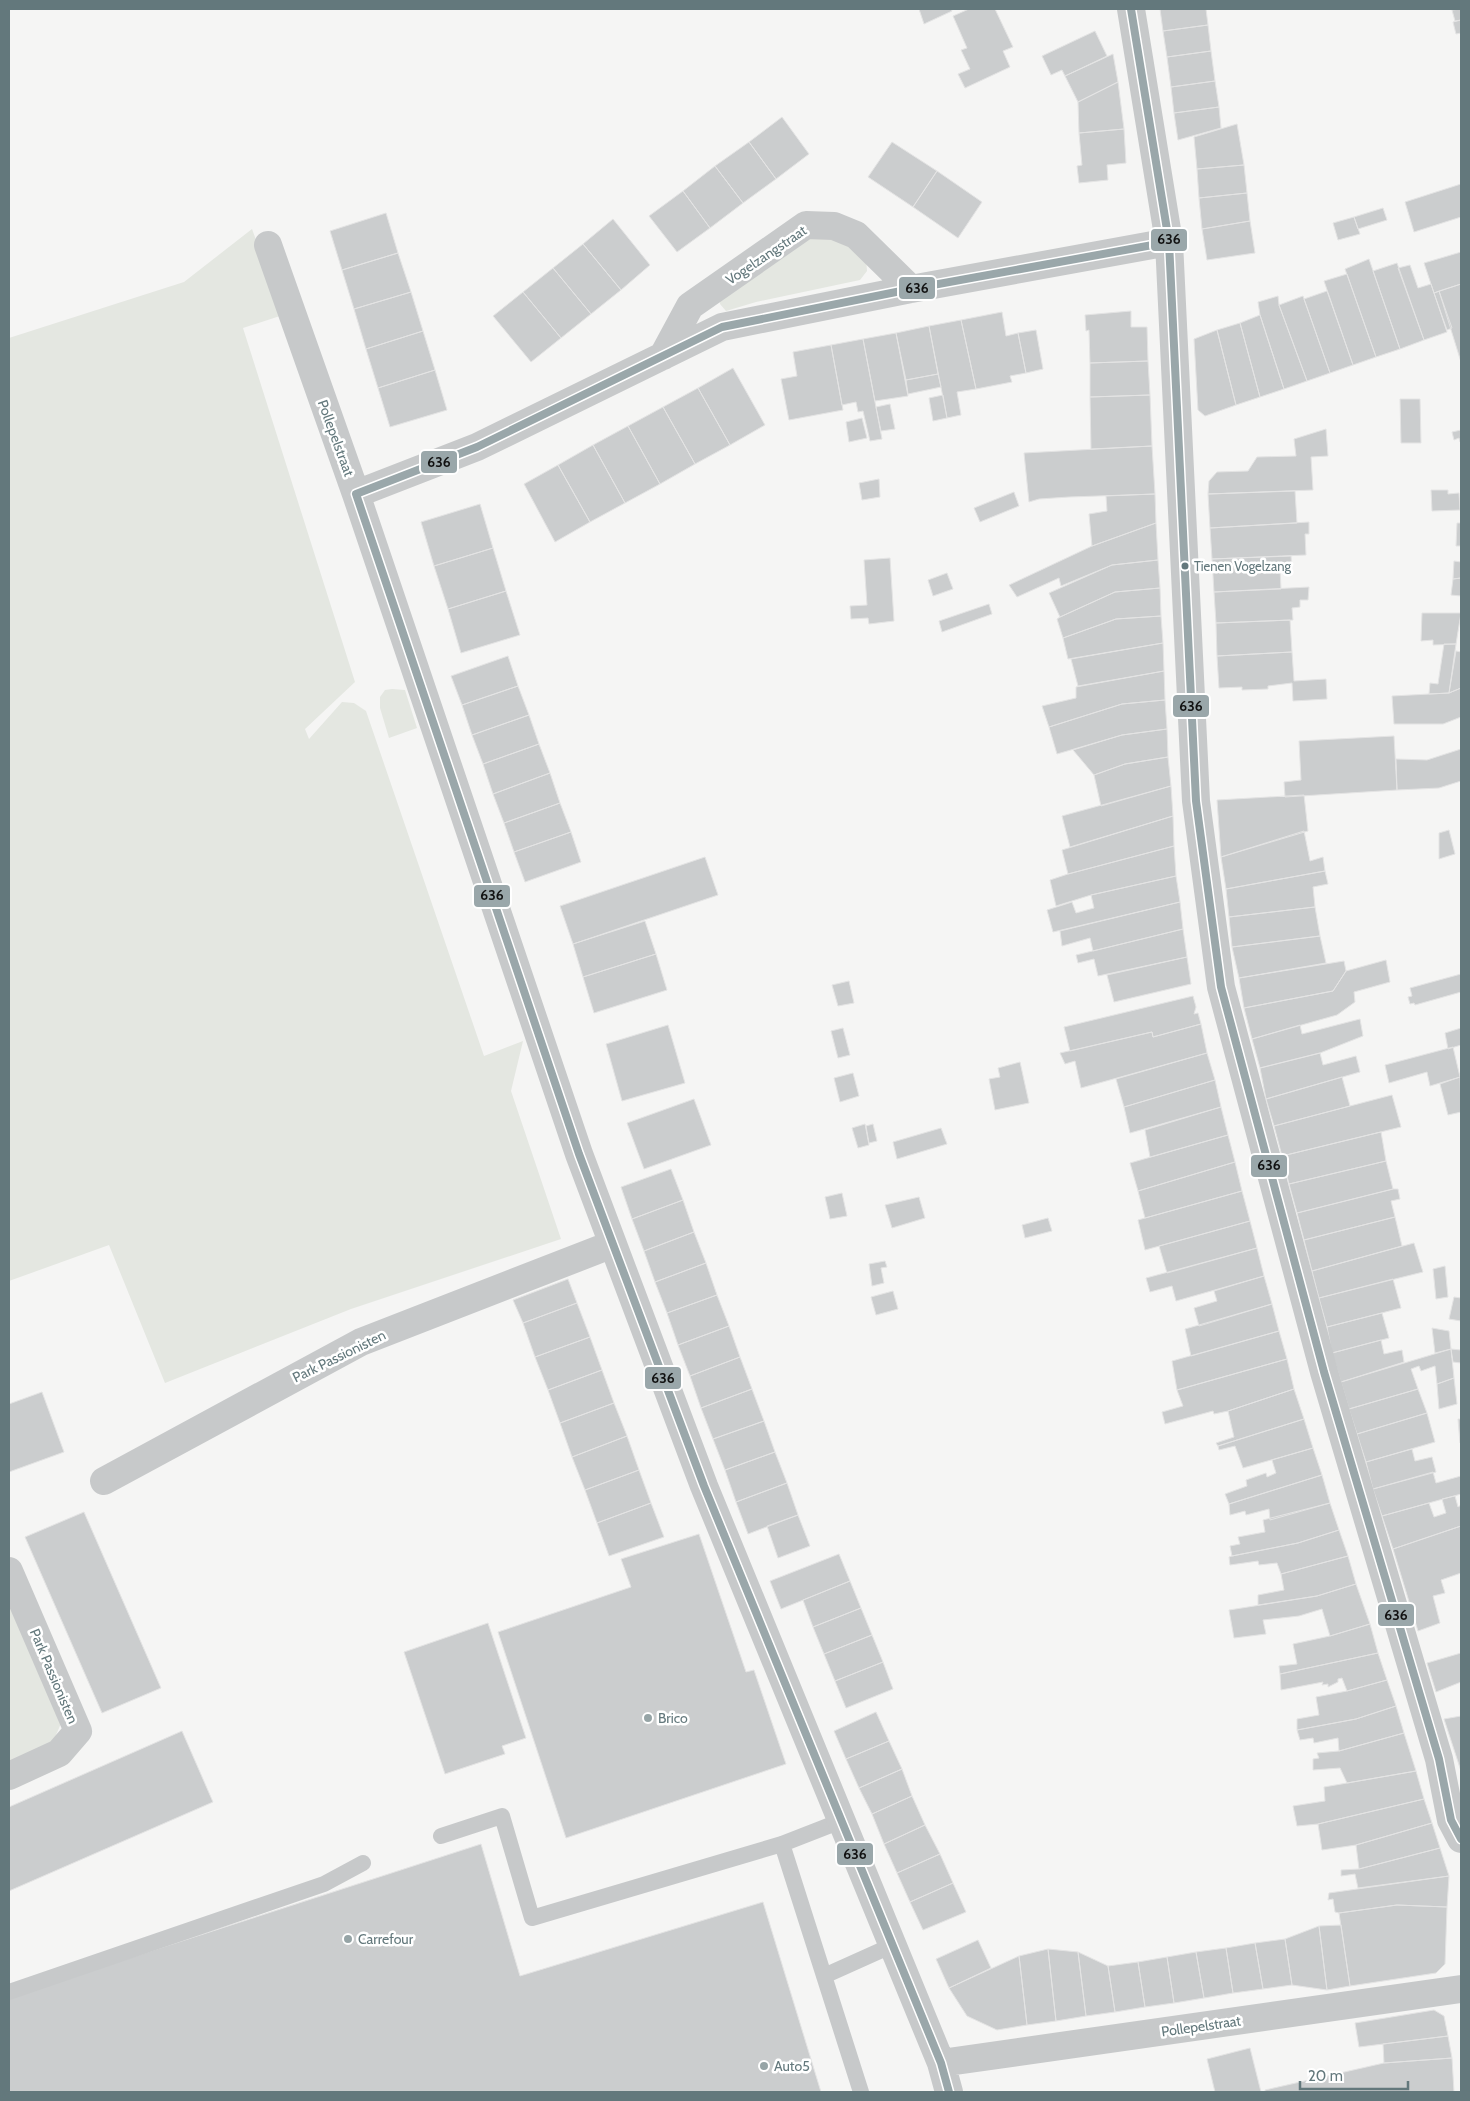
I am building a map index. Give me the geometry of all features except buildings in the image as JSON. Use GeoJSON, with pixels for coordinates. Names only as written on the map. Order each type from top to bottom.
{"type":"FeatureCollection","features":[{"type":"Feature","properties":{"kind":"street"},"geometry":{"type":"LineString","coordinates":[[1131,9],[1169,242],[1196,801],[1221,987],[1324,1372],[1439,1759],[1451,1820],[1461,1839]]}},
{"type":"Feature","properties":{"kind":"street","name":"Vogelzangstraat"},"geometry":{"type":"LineString","coordinates":[[662,356],[690,306],[806,225],[834,226],[856,235],[912,289]]}},
{"type":"Feature","properties":{"kind":"street"},"geometry":{"type":"LineString","coordinates":[[356,494],[477,447],[722,327],[912,289],[1169,242]]}},
{"type":"Feature","properties":{"kind":"street","name":"Pollepelstraat"},"geometry":{"type":"LineString","coordinates":[[268,245],[356,494],[579,1154],[704,1486],[841,1822],[893,1944],[941,2063],[949,2092]]}},
{"type":"Feature","properties":{"kind":"street","name":"Park Passionisten"},"geometry":{"type":"LineString","coordinates":[[104,1481],[361,1342],[613,1244]]}},
{"type":"Feature","properties":{"kind":"street","name":"Park Passionisten"},"geometry":{"type":"LineString","coordinates":[[9,1571],[78,1731],[59,1753],[9,1776]]}},
{"type":"Feature","properties":{"kind":"street","name":"Pollepelstraat"},"geometry":{"type":"LineString","coordinates":[[941,2063],[1461,1989]]}},
{"type":"Feature","properties":{"kind":"lane"},"geometry":{"type":"LineString","coordinates":[[441,1836],[502,1816],[532,1918],[782,1844],[841,1822]]}},
{"type":"Feature","properties":{"kind":"lane"},"geometry":{"type":"LineString","coordinates":[[782,1844],[860,2092]]}},
{"type":"Feature","properties":{"kind":"lane"},"geometry":{"type":"LineString","coordinates":[[9,1992],[324,1884],[363,1863]]}},
{"type":"Feature","properties":{"kind":"lane"},"geometry":{"type":"LineString","coordinates":[[824,1976],[893,1944]]}},
{"type":"Feature","properties":{"kind":"shaded area"},"geometry":{"type":"Polygon","coordinates":[[[252,229],[283,315],[243,328],[355,682],[305,729],[309,739],[342,702],[354,703],[366,711],[484,1056],[523,1041],[511,1091],[561,1239],[351,1309],[165,1383],[109,1245],[9,1281],[9,338],[184,282],[252,229]]]}},
{"type":"Feature","properties":{"kind":"shaded area"},"geometry":{"type":"Polygon","coordinates":[[[801,238],[841,239],[866,258],[867,271],[860,280],[756,302],[726,311],[720,304],[720,295],[801,238]]]}},
{"type":"Feature","properties":{"kind":"shaded area"},"geometry":{"type":"Polygon","coordinates":[[[385,690],[405,690],[417,728],[389,738],[380,708],[380,697],[385,690]]]}},
{"type":"Feature","properties":{"kind":"shaded area"},"geometry":{"type":"Polygon","coordinates":[[[9,1585],[62,1721],[53,1742],[9,1767],[9,1585]]]}},
{"type":"Feature","properties":{"kind":"transit line","name":"636"},"geometry":{"type":"LineString","coordinates":[[1131,9],[1169,242],[1196,801],[1221,987],[1324,1372],[1439,1759],[1451,1820],[1461,1839]]}},
{"type":"Feature","properties":{"kind":"transit line","name":"636"},"geometry":{"type":"LineString","coordinates":[[949,2092],[941,2063],[704,1486],[579,1154],[356,494],[477,447],[722,327],[911,289],[1169,242]]}},
{"type":"Feature","properties":{"kind":"place","name":"Tienen Vogelzang"},"geometry":{"type":"Point","coordinates":[1185,566]}},
{"type":"Feature","properties":{"kind":"place","name":"Brico"},"geometry":{"type":"Point","coordinates":[648,1718]}},
{"type":"Feature","properties":{"kind":"place","name":"Carrefour"},"geometry":{"type":"Point","coordinates":[348,1939]}},
{"type":"Feature","properties":{"kind":"place","name":"Auto5"},"geometry":{"type":"Point","coordinates":[764,2066]}}]}
